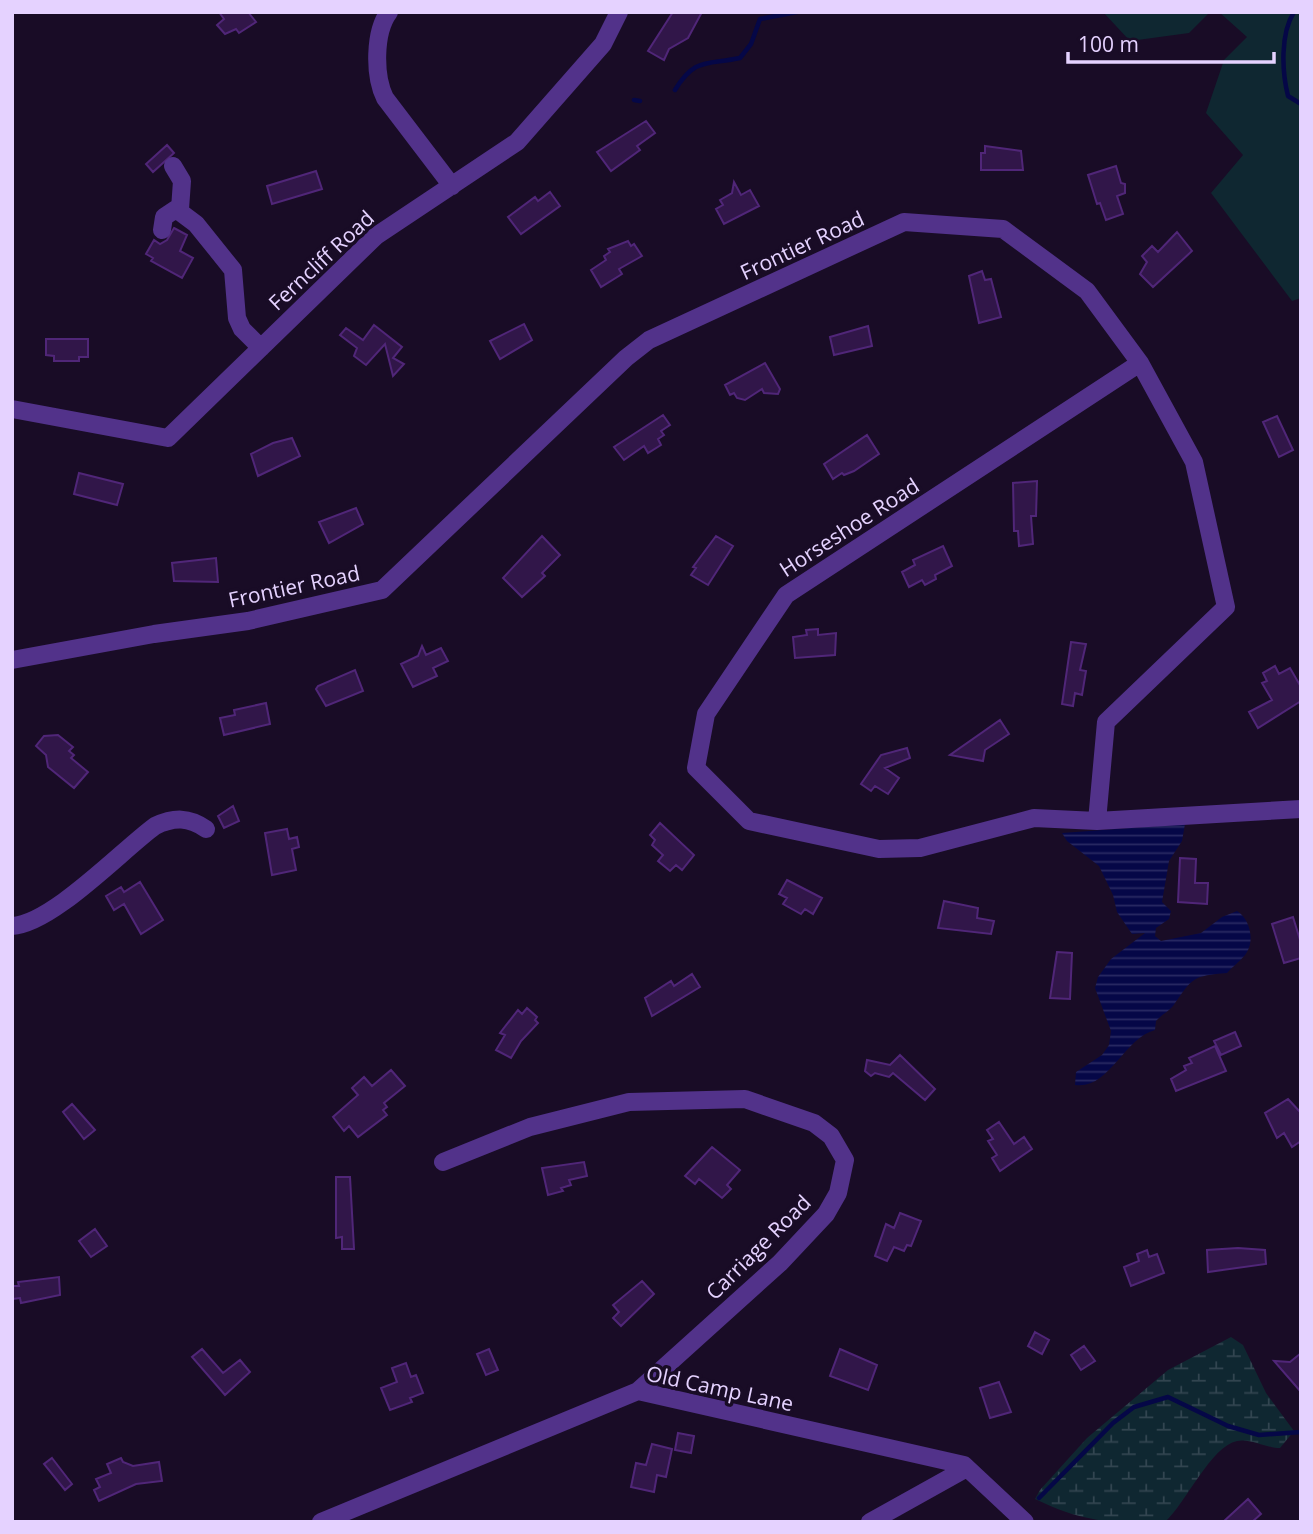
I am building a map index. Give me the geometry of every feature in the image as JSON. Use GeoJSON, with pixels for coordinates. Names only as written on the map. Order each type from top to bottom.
{"type":"FeatureCollection","features":[{"type":"Feature","properties":{"kind":"street"},"geometry":{"type":"LineString","coordinates":[[389,12],[383,23],[376,81],[385,98],[452,186]]}},
{"type":"Feature","properties":{"kind":"street","name":"Ferncliff Road"},"geometry":{"type":"LineString","coordinates":[[12,408],[168,438],[376,236],[517,142],[603,44],[619,12]]}},
{"type":"Feature","properties":{"kind":"street"},"geometry":{"type":"LineString","coordinates":[[173,166],[182,181],[180,209]]}},
{"type":"Feature","properties":{"kind":"street"},"geometry":{"type":"LineString","coordinates":[[162,230],[164,217],[180,209]]}},
{"type":"Feature","properties":{"kind":"street"},"geometry":{"type":"LineString","coordinates":[[180,209],[196,224],[233,270],[237,318],[242,329],[261,348]]}},
{"type":"Feature","properties":{"kind":"street","name":"Frontier Road"},"geometry":{"type":"LineString","coordinates":[[12,660],[154,634],[248,621],[382,590],[616,368],[649,341],[904,222],[1003,229],[1087,291],[1140,363],[1194,462],[1226,607],[1106,722],[1097,821]]}},
{"type":"Feature","properties":{"kind":"street","name":"Horseshoe Road"},"geometry":{"type":"LineString","coordinates":[[1140,363],[786,594],[706,714],[696,768],[750,821],[879,849],[920,848],[1034,818],[1097,821],[1301,809]]}},
{"type":"Feature","properties":{"kind":"street"},"geometry":{"type":"LineString","coordinates":[[12,926],[39,918],[70,897],[155,826],[170,819],[180,819],[196,822],[206,829]]}},
{"type":"Feature","properties":{"kind":"street","name":"Carriage Road"},"geometry":{"type":"LineString","coordinates":[[443,1162],[530,1127],[629,1102],[745,1099],[814,1123],[831,1136],[845,1160],[838,1193],[826,1214],[780,1263],[638,1391]]}},
{"type":"Feature","properties":{"kind":"street","name":"Old Camp Lane"},"geometry":{"type":"LineString","coordinates":[[321,1522],[638,1391],[967,1468],[1025,1522]]}},
{"type":"Feature","properties":{"kind":"street"},"geometry":{"type":"LineString","coordinates":[[870,1522],[967,1468]]}},
{"type":"Feature","properties":{"kind":"green space"},"geometry":{"type":"Polygon","coordinates":[[[1103,12],[1210,12],[1189,33],[1130,41],[1103,12]]]}},
{"type":"Feature","properties":{"kind":"green space"},"geometry":{"type":"Polygon","coordinates":[[[1219,12],[1301,12],[1301,298],[1292,301],[1211,193],[1243,155],[1206,113],[1224,60],[1247,37],[1219,12]]]}},
{"type":"Feature","properties":{"kind":"green space"},"geometry":{"type":"Polygon","coordinates":[[[1231,1337],[1243,1345],[1266,1393],[1294,1431],[1280,1448],[1242,1440],[1227,1445],[1208,1464],[1165,1522],[1098,1520],[1070,1513],[1035,1499],[1087,1438],[1168,1370],[1231,1337]]]}},
{"type":"Feature","properties":{"kind":"shaded area"},"geometry":{"type":"Polygon","coordinates":[[[1185,824],[1182,841],[1169,861],[1162,902],[1171,911],[1169,919],[1156,928],[1155,936],[1161,941],[1201,933],[1222,917],[1237,911],[1250,929],[1247,952],[1227,973],[1207,975],[1195,980],[1156,1021],[1155,1030],[1134,1043],[1107,1072],[1097,1080],[1075,1085],[1076,1072],[1102,1055],[1109,1045],[1111,1031],[1095,988],[1098,977],[1111,959],[1145,933],[1132,934],[1117,912],[1113,895],[1099,866],[1067,841],[1062,833],[1185,824]]]}},
{"type":"Feature","properties":{"kind":"building"},"geometry":{"type":"Polygon","coordinates":[[[219,12],[248,12],[256,22],[239,33],[236,29],[225,34],[217,25],[224,19],[219,12]]]}},
{"type":"Feature","properties":{"kind":"building"},"geometry":{"type":"Polygon","coordinates":[[[673,12],[702,12],[688,38],[669,49],[664,60],[648,51],[673,12]]]}},
{"type":"Feature","properties":{"kind":"building"},"geometry":{"type":"Polygon","coordinates":[[[646,121],[655,133],[637,146],[640,150],[611,171],[597,152],[646,121]]]}},
{"type":"Feature","properties":{"kind":"building"},"geometry":{"type":"Polygon","coordinates":[[[167,145],[174,153],[153,172],[146,164],[167,145]]]}},
{"type":"Feature","properties":{"kind":"building"},"geometry":{"type":"Polygon","coordinates":[[[985,146],[1021,151],[1023,170],[981,170],[981,153],[985,153],[985,146]]]}},
{"type":"Feature","properties":{"kind":"building"},"geometry":{"type":"Polygon","coordinates":[[[1116,166],[1121,183],[1125,184],[1125,193],[1117,196],[1123,214],[1106,220],[1100,203],[1097,204],[1088,175],[1116,166]]]}},
{"type":"Feature","properties":{"kind":"building"},"geometry":{"type":"Polygon","coordinates":[[[316,171],[322,189],[272,204],[267,186],[316,171]]]}},
{"type":"Feature","properties":{"kind":"building"},"geometry":{"type":"Polygon","coordinates":[[[734,182],[741,195],[750,190],[759,206],[724,224],[716,209],[723,205],[720,200],[732,193],[734,182]]]}},
{"type":"Feature","properties":{"kind":"building"},"geometry":{"type":"Polygon","coordinates":[[[550,192],[560,206],[521,234],[508,217],[535,197],[538,201],[550,192]]]}},
{"type":"Feature","properties":{"kind":"building"},"geometry":{"type":"Polygon","coordinates":[[[174,228],[187,235],[180,251],[193,258],[182,278],[151,261],[153,258],[146,254],[154,240],[160,244],[167,240],[174,228]]]}},
{"type":"Feature","properties":{"kind":"building"},"geometry":{"type":"Polygon","coordinates":[[[1177,232],[1192,251],[1153,287],[1140,274],[1147,262],[1142,256],[1152,246],[1158,252],[1177,232]]]}},
{"type":"Feature","properties":{"kind":"building"},"geometry":{"type":"Polygon","coordinates":[[[628,241],[631,246],[634,244],[642,256],[619,269],[622,274],[601,287],[591,270],[606,260],[604,256],[610,252],[608,249],[628,241]]]}},
{"type":"Feature","properties":{"kind":"building"},"geometry":{"type":"Polygon","coordinates":[[[982,271],[985,280],[991,279],[1001,317],[979,323],[969,276],[982,271]]]}},
{"type":"Feature","properties":{"kind":"building"},"geometry":{"type":"Polygon","coordinates":[[[524,324],[532,340],[500,359],[490,341],[524,324]]]}},
{"type":"Feature","properties":{"kind":"building"},"geometry":{"type":"Polygon","coordinates":[[[374,325],[402,347],[393,358],[404,364],[393,376],[385,344],[366,365],[354,356],[357,348],[340,335],[346,328],[363,340],[374,325]]]}},
{"type":"Feature","properties":{"kind":"building"},"geometry":{"type":"Polygon","coordinates":[[[868,326],[872,346],[834,355],[830,337],[868,326]]]}},
{"type":"Feature","properties":{"kind":"building"},"geometry":{"type":"Polygon","coordinates":[[[46,339],[88,339],[88,357],[79,357],[79,361],[54,361],[54,356],[46,355],[46,339]]]}},
{"type":"Feature","properties":{"kind":"building"},"geometry":{"type":"Polygon","coordinates":[[[765,363],[780,389],[778,394],[764,393],[762,389],[745,400],[737,398],[734,393],[730,395],[725,385],[765,363]]]}},
{"type":"Feature","properties":{"kind":"building"},"geometry":{"type":"Polygon","coordinates":[[[663,415],[670,425],[661,431],[664,435],[658,439],[661,445],[648,453],[644,446],[624,460],[614,447],[663,415]]]}},
{"type":"Feature","properties":{"kind":"building"},"geometry":{"type":"Polygon","coordinates":[[[1277,416],[1293,450],[1279,457],[1263,422],[1277,416]]]}},
{"type":"Feature","properties":{"kind":"building"},"geometry":{"type":"Polygon","coordinates":[[[867,435],[879,454],[854,471],[844,475],[842,473],[833,479],[824,464],[867,435]]]}},
{"type":"Feature","properties":{"kind":"building"},"geometry":{"type":"Polygon","coordinates":[[[292,438],[300,456],[258,476],[251,454],[273,443],[292,438]]]}},
{"type":"Feature","properties":{"kind":"building"},"geometry":{"type":"Polygon","coordinates":[[[79,473],[123,484],[117,505],[74,494],[79,473]]]}},
{"type":"Feature","properties":{"kind":"building"},"geometry":{"type":"Polygon","coordinates":[[[1037,481],[1036,516],[1031,516],[1033,544],[1019,546],[1018,531],[1014,531],[1013,483],[1037,481]]]}},
{"type":"Feature","properties":{"kind":"building"},"geometry":{"type":"Polygon","coordinates":[[[356,508],[363,524],[329,543],[319,522],[356,508]]]}},
{"type":"Feature","properties":{"kind":"building"},"geometry":{"type":"Polygon","coordinates":[[[542,536],[560,555],[542,573],[545,576],[522,597],[503,578],[542,536]]]}},
{"type":"Feature","properties":{"kind":"building"},"geometry":{"type":"Polygon","coordinates":[[[716,536],[733,546],[708,585],[691,575],[696,568],[693,567],[716,536]]]}},
{"type":"Feature","properties":{"kind":"building"},"geometry":{"type":"Polygon","coordinates":[[[943,546],[952,566],[935,575],[936,579],[925,585],[922,580],[909,587],[902,572],[915,565],[913,560],[943,546]]]}},
{"type":"Feature","properties":{"kind":"building"},"geometry":{"type":"Polygon","coordinates":[[[216,558],[218,582],[174,581],[172,563],[216,558]]]}},
{"type":"Feature","properties":{"kind":"building"},"geometry":{"type":"Polygon","coordinates":[[[818,629],[818,635],[836,633],[835,655],[795,658],[793,637],[807,635],[806,630],[818,629]]]}},
{"type":"Feature","properties":{"kind":"building"},"geometry":{"type":"Polygon","coordinates":[[[1071,642],[1086,644],[1080,670],[1086,671],[1082,695],[1075,693],[1073,706],[1062,704],[1071,642]]]}},
{"type":"Feature","properties":{"kind":"building"},"geometry":{"type":"Polygon","coordinates":[[[422,646],[426,655],[441,648],[448,661],[433,668],[437,676],[413,687],[401,664],[418,656],[422,646]]]}},
{"type":"Feature","properties":{"kind":"building"},"geometry":{"type":"Polygon","coordinates":[[[1275,666],[1279,674],[1290,668],[1301,687],[1301,701],[1258,728],[1249,712],[1272,700],[1262,683],[1267,681],[1263,673],[1275,666]]]}},
{"type":"Feature","properties":{"kind":"building"},"geometry":{"type":"Polygon","coordinates":[[[355,670],[363,691],[326,706],[316,689],[318,686],[355,670]]]}},
{"type":"Feature","properties":{"kind":"building"},"geometry":{"type":"Polygon","coordinates":[[[266,703],[270,724],[224,735],[220,718],[235,715],[234,710],[266,703]]]}},
{"type":"Feature","properties":{"kind":"building"},"geometry":{"type":"Polygon","coordinates":[[[1000,720],[1009,734],[985,750],[983,761],[950,755],[1000,720]]]}},
{"type":"Feature","properties":{"kind":"building"},"geometry":{"type":"Polygon","coordinates":[[[58,735],[73,747],[69,751],[74,755],[71,758],[88,772],[74,788],[48,767],[46,755],[36,746],[44,736],[58,735]]]}},
{"type":"Feature","properties":{"kind":"building"},"geometry":{"type":"Polygon","coordinates":[[[907,748],[910,758],[885,768],[899,778],[888,794],[875,786],[871,791],[861,784],[881,755],[907,748]]]}},
{"type":"Feature","properties":{"kind":"building"},"geometry":{"type":"Polygon","coordinates":[[[233,806],[239,821],[224,828],[218,816],[233,806]]]}},
{"type":"Feature","properties":{"kind":"building"},"geometry":{"type":"Polygon","coordinates":[[[660,823],[694,855],[682,870],[676,865],[670,871],[658,861],[663,855],[652,845],[655,840],[650,835],[660,823]]]}},
{"type":"Feature","properties":{"kind":"building"},"geometry":{"type":"Polygon","coordinates":[[[287,829],[289,839],[297,837],[299,847],[292,849],[296,870],[272,875],[265,833],[287,829]]]}},
{"type":"Feature","properties":{"kind":"building"},"geometry":{"type":"Polygon","coordinates":[[[1180,858],[1196,859],[1195,883],[1208,883],[1207,904],[1178,902],[1180,858]]]}},
{"type":"Feature","properties":{"kind":"building"},"geometry":{"type":"Polygon","coordinates":[[[787,880],[822,898],[813,914],[805,909],[801,914],[783,904],[787,898],[779,894],[787,880]]]}},
{"type":"Feature","properties":{"kind":"building"},"geometry":{"type":"Polygon","coordinates":[[[140,882],[163,920],[141,934],[124,904],[114,910],[106,896],[121,887],[124,892],[140,882]]]}},
{"type":"Feature","properties":{"kind":"building"},"geometry":{"type":"Polygon","coordinates":[[[944,901],[978,908],[977,918],[994,921],[991,934],[938,928],[944,901]]]}},
{"type":"Feature","properties":{"kind":"building"},"geometry":{"type":"Polygon","coordinates":[[[1293,917],[1301,943],[1301,958],[1284,963],[1272,924],[1293,917]]]}},
{"type":"Feature","properties":{"kind":"building"},"geometry":{"type":"Polygon","coordinates":[[[1057,952],[1072,953],[1070,999],[1050,998],[1057,952]]]}},
{"type":"Feature","properties":{"kind":"building"},"geometry":{"type":"Polygon","coordinates":[[[692,974],[700,987],[652,1016],[645,998],[671,981],[674,986],[692,974]]]}},
{"type":"Feature","properties":{"kind":"building"},"geometry":{"type":"Polygon","coordinates":[[[527,1008],[537,1017],[535,1020],[538,1023],[521,1041],[511,1058],[496,1050],[505,1035],[500,1033],[518,1010],[522,1014],[527,1008]]]}},
{"type":"Feature","properties":{"kind":"building"},"geometry":{"type":"Polygon","coordinates":[[[1235,1032],[1241,1046],[1221,1055],[1214,1041],[1235,1032]]]}},
{"type":"Feature","properties":{"kind":"building"},"geometry":{"type":"Polygon","coordinates":[[[1215,1046],[1226,1071],[1176,1091],[1171,1079],[1186,1070],[1184,1066],[1192,1063],[1189,1058],[1215,1046]]]}},
{"type":"Feature","properties":{"kind":"building"},"geometry":{"type":"Polygon","coordinates":[[[900,1055],[935,1089],[925,1100],[893,1073],[889,1077],[875,1073],[871,1076],[865,1071],[867,1060],[890,1065],[900,1055]]]}},
{"type":"Feature","properties":{"kind":"building"},"geometry":{"type":"Polygon","coordinates":[[[391,1070],[405,1086],[384,1103],[387,1107],[383,1110],[387,1115],[358,1137],[349,1126],[344,1131],[333,1117],[358,1095],[352,1088],[364,1077],[372,1086],[391,1070]]]}},
{"type":"Feature","properties":{"kind":"building"},"geometry":{"type":"Polygon","coordinates":[[[1288,1099],[1301,1113],[1301,1141],[1292,1147],[1284,1133],[1277,1138],[1265,1113],[1288,1099]]]}},
{"type":"Feature","properties":{"kind":"building"},"geometry":{"type":"Polygon","coordinates":[[[72,1104],[95,1130],[84,1139],[63,1112],[72,1104]]]}},
{"type":"Feature","properties":{"kind":"building"},"geometry":{"type":"Polygon","coordinates":[[[999,1122],[1014,1144],[1024,1137],[1032,1149],[1000,1171],[992,1158],[997,1155],[988,1141],[993,1139],[987,1130],[999,1122]]]}},
{"type":"Feature","properties":{"kind":"building"},"geometry":{"type":"Polygon","coordinates":[[[712,1147],[740,1170],[727,1185],[731,1189],[722,1198],[699,1179],[695,1184],[685,1176],[712,1147]]]}},
{"type":"Feature","properties":{"kind":"building"},"geometry":{"type":"Polygon","coordinates":[[[584,1162],[587,1176],[569,1180],[571,1185],[561,1188],[563,1191],[548,1195],[542,1168],[584,1162]]]}},
{"type":"Feature","properties":{"kind":"building"},"geometry":{"type":"Polygon","coordinates":[[[336,1177],[350,1177],[354,1249],[342,1249],[342,1237],[336,1238],[336,1177]]]}},
{"type":"Feature","properties":{"kind":"building"},"geometry":{"type":"Polygon","coordinates":[[[900,1213],[921,1221],[911,1246],[907,1245],[904,1251],[894,1247],[887,1261],[875,1256],[886,1224],[894,1228],[900,1213]]]}},
{"type":"Feature","properties":{"kind":"building"},"geometry":{"type":"Polygon","coordinates":[[[95,1229],[107,1246],[91,1257],[79,1241],[95,1229]]]}},
{"type":"Feature","properties":{"kind":"building"},"geometry":{"type":"Polygon","coordinates":[[[1147,1250],[1149,1257],[1157,1254],[1164,1273],[1131,1286],[1124,1267],[1139,1261],[1137,1254],[1147,1250]]]}},
{"type":"Feature","properties":{"kind":"building"},"geometry":{"type":"Polygon","coordinates":[[[1207,1250],[1265,1250],[1266,1264],[1208,1272],[1207,1250]]]}},
{"type":"Feature","properties":{"kind":"building"},"geometry":{"type":"Polygon","coordinates":[[[59,1277],[60,1295],[21,1303],[20,1298],[12,1299],[12,1286],[19,1286],[18,1282],[59,1277]]]}},
{"type":"Feature","properties":{"kind":"building"},"geometry":{"type":"Polygon","coordinates":[[[642,1281],[654,1294],[621,1326],[613,1318],[619,1312],[613,1305],[642,1281]]]}},
{"type":"Feature","properties":{"kind":"building"},"geometry":{"type":"Polygon","coordinates":[[[1035,1332],[1049,1340],[1042,1354],[1028,1346],[1035,1332]]]}},
{"type":"Feature","properties":{"kind":"building"},"geometry":{"type":"Polygon","coordinates":[[[1084,1346],[1095,1361],[1081,1370],[1071,1355],[1084,1346]]]}},
{"type":"Feature","properties":{"kind":"building"},"geometry":{"type":"Polygon","coordinates":[[[202,1349],[223,1373],[240,1360],[250,1372],[225,1395],[192,1357],[202,1349]]]}},
{"type":"Feature","properties":{"kind":"building"},"geometry":{"type":"Polygon","coordinates":[[[489,1349],[498,1370],[486,1375],[477,1354],[489,1349]]]}},
{"type":"Feature","properties":{"kind":"building"},"geometry":{"type":"Polygon","coordinates":[[[840,1349],[877,1365],[868,1390],[830,1376],[840,1349]]]}},
{"type":"Feature","properties":{"kind":"building"},"geometry":{"type":"Polygon","coordinates":[[[1301,1353],[1301,1392],[1274,1361],[1290,1362],[1301,1353]]]}},
{"type":"Feature","properties":{"kind":"building"},"geometry":{"type":"Polygon","coordinates":[[[406,1363],[411,1377],[416,1375],[423,1393],[410,1398],[412,1402],[390,1410],[381,1388],[397,1382],[392,1368],[406,1363]]]}},
{"type":"Feature","properties":{"kind":"building"},"geometry":{"type":"Polygon","coordinates":[[[999,1382],[1011,1412],[990,1418],[980,1388],[999,1382]]]}},
{"type":"Feature","properties":{"kind":"building"},"geometry":{"type":"Polygon","coordinates":[[[678,1433],[694,1436],[691,1453],[675,1450],[678,1433]]]}},
{"type":"Feature","properties":{"kind":"building"},"geometry":{"type":"Polygon","coordinates":[[[652,1444],[672,1449],[666,1477],[657,1475],[654,1492],[631,1487],[636,1463],[646,1465],[652,1444]]]}},
{"type":"Feature","properties":{"kind":"building"},"geometry":{"type":"Polygon","coordinates":[[[52,1458],[72,1484],[65,1490],[44,1464],[52,1458]]]}},
{"type":"Feature","properties":{"kind":"building"},"geometry":{"type":"Polygon","coordinates":[[[121,1458],[123,1462],[133,1466],[159,1462],[162,1481],[136,1484],[99,1501],[94,1490],[100,1487],[96,1479],[111,1473],[107,1464],[121,1458]]]}},
{"type":"Feature","properties":{"kind":"building"},"geometry":{"type":"Polygon","coordinates":[[[1248,1499],[1261,1514],[1252,1522],[1223,1522],[1248,1499]]]}},
{"type":"Feature","properties":{"kind":"waterway"},"geometry":{"type":"LineString","coordinates":[[675,90],[682,79],[696,67],[740,58],[751,44],[760,19],[797,12]]}},
{"type":"Feature","properties":{"kind":"waterway"},"geometry":{"type":"LineString","coordinates":[[1294,12],[1284,42],[1284,76],[1288,96],[1301,104]]}},
{"type":"Feature","properties":{"kind":"waterway"},"geometry":{"type":"LineString","coordinates":[[634,100],[640,101]]}},
{"type":"Feature","properties":{"kind":"waterway"},"geometry":{"type":"LineString","coordinates":[[1039,1498],[1113,1423],[1134,1407],[1168,1397],[1228,1426],[1259,1435],[1301,1432]]}}]}
